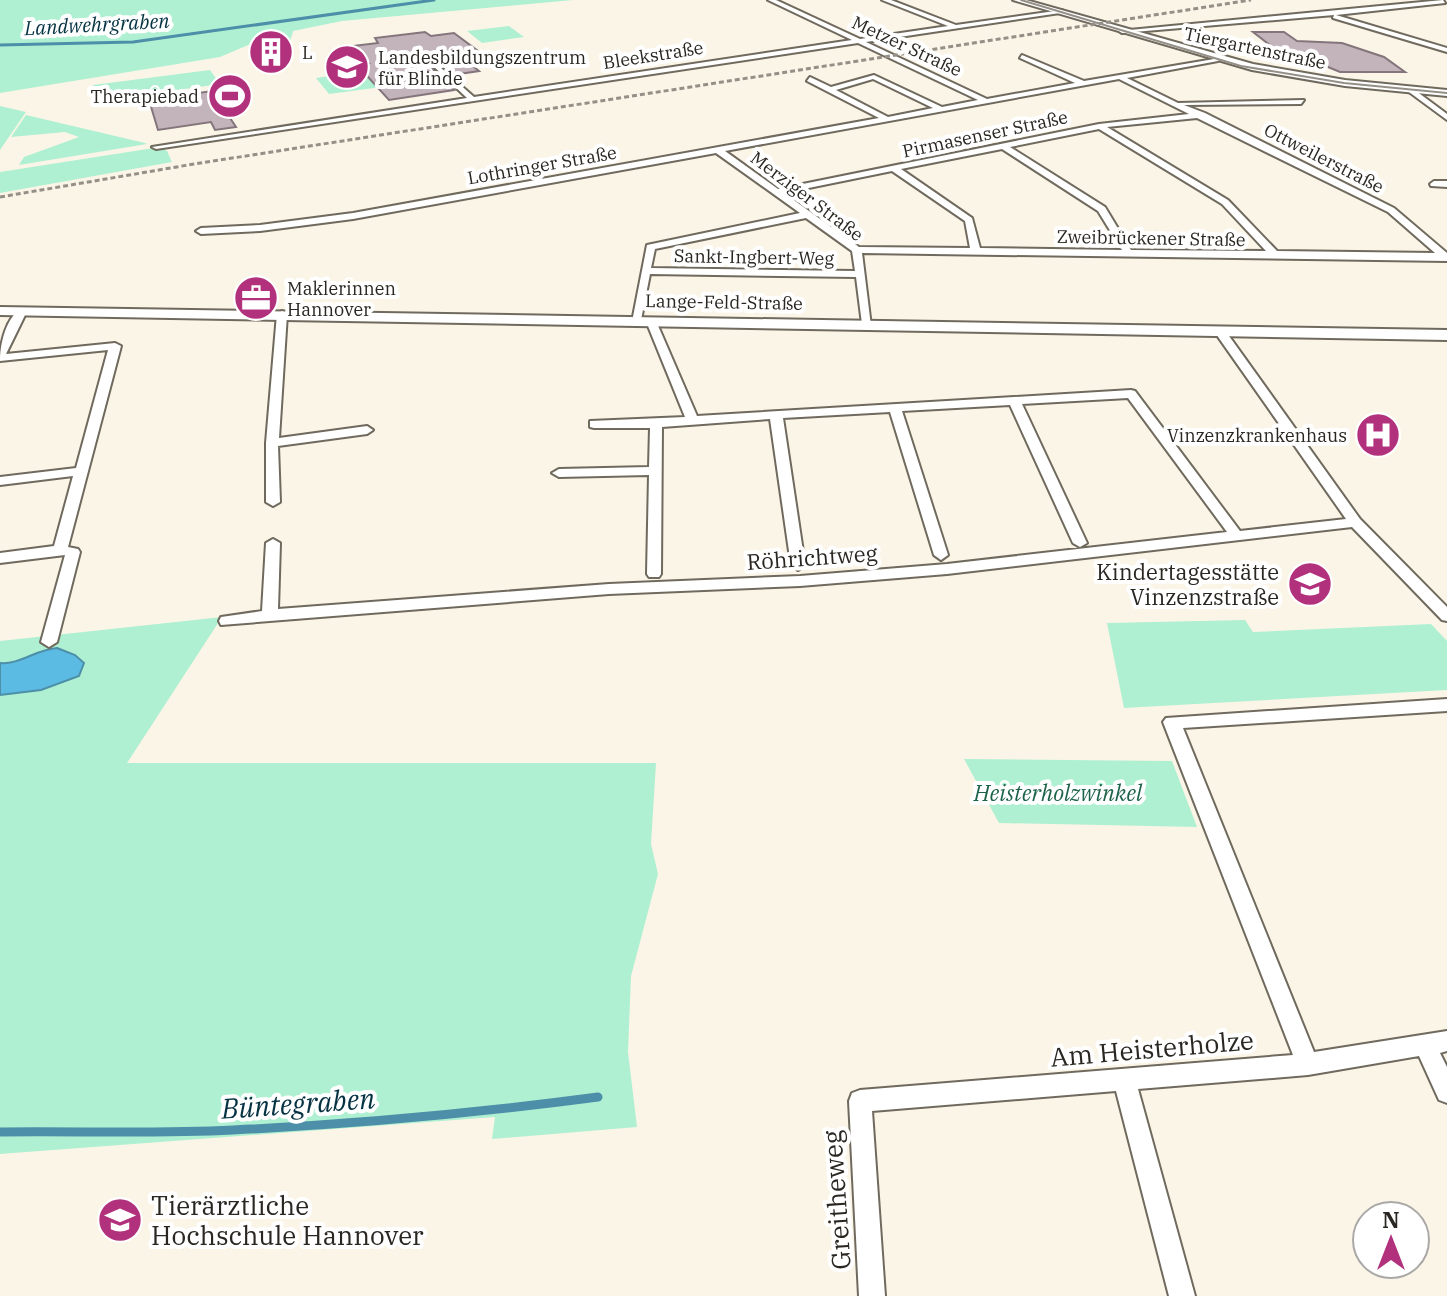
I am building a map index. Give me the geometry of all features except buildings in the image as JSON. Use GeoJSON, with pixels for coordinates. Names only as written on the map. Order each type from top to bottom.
{"type":"FeatureCollection","features":[{"type":"Feature","properties":{"kind":"street","name":"Metzer Straße"},"geometry":{"type":"LineString","coordinates":[[771,0],[986,101]]}},
{"type":"Feature","properties":{"kind":"street"},"geometry":{"type":"LineString","coordinates":[[885,0],[956,26]]}},
{"type":"Feature","properties":{"kind":"street","name":"Tiergartenstraße"},"geometry":{"type":"LineString","coordinates":[[1017,0],[1218,59],[1319,79],[1447,93]]}},
{"type":"Feature","properties":{"kind":"street","name":"Tiergartenstraße"},"geometry":{"type":"LineString","coordinates":[[1032,0],[1060,11]]}},
{"type":"Feature","properties":{"kind":"street"},"geometry":{"type":"LineString","coordinates":[[1122,31],[1443,2]]}},
{"type":"Feature","properties":{"kind":"street","name":"Bleekstraße"},"geometry":{"type":"LineString","coordinates":[[156,147],[1060,11]]}},
{"type":"Feature","properties":{"kind":"street"},"geometry":{"type":"LineString","coordinates":[[1325,14],[1447,50]]}},
{"type":"Feature","properties":{"kind":"street"},"geometry":{"type":"LineString","coordinates":[[1022,57],[1083,84]]}},
{"type":"Feature","properties":{"kind":"street","name":"Lothringer Straße"},"geometry":{"type":"LineString","coordinates":[[201,231],[260,228],[353,216],[1218,59]]}},
{"type":"Feature","properties":{"kind":"street"},"geometry":{"type":"LineString","coordinates":[[432,62],[471,98]]}},
{"type":"Feature","properties":{"kind":"street"},"geometry":{"type":"LineString","coordinates":[[831,89],[874,77],[941,109]]}},
{"type":"Feature","properties":{"kind":"street","name":"Ottweilerstraße"},"geometry":{"type":"LineString","coordinates":[[1120,77],[1391,210],[1446,257]]}},
{"type":"Feature","properties":{"kind":"street"},"geometry":{"type":"LineString","coordinates":[[810,79],[887,119]]}},
{"type":"Feature","properties":{"kind":"street"},"geometry":{"type":"LineString","coordinates":[[1412,90],[1447,118]]}},
{"type":"Feature","properties":{"kind":"street","name":"Ottweilerstraße"},"geometry":{"type":"LineString","coordinates":[[1175,103],[1301,102]]}},
{"type":"Feature","properties":{"kind":"street","name":"Pirmasenser Straße"},"geometry":{"type":"LineString","coordinates":[[777,192],[1099,126],[1202,115]]}},
{"type":"Feature","properties":{"kind":"street"},"geometry":{"type":"LineString","coordinates":[[1099,126],[1225,202],[1276,256]]}},
{"type":"Feature","properties":{"kind":"street"},"geometry":{"type":"LineString","coordinates":[[1003,146],[1102,209],[1129,254]]}},
{"type":"Feature","properties":{"kind":"street","name":"Merziger Straße"},"geometry":{"type":"LineString","coordinates":[[718,150],[857,250],[867,324]]}},
{"type":"Feature","properties":{"kind":"street"},"geometry":{"type":"LineString","coordinates":[[895,169],[969,220],[976,252]]}},
{"type":"Feature","properties":{"kind":"street"},"geometry":{"type":"LineString","coordinates":[[1434,184],[1447,184]]}},
{"type":"Feature","properties":{"kind":"street","name":"Sankt-Ingbert-Weg"},"geometry":{"type":"LineString","coordinates":[[643,321],[650,247],[806,215]]}},
{"type":"Feature","properties":{"kind":"street","name":"Zweibrückener Straße"},"geometry":{"type":"LineString","coordinates":[[857,250],[1446,257]]}},
{"type":"Feature","properties":{"kind":"street","name":"Sankt-Ingbert-Weg"},"geometry":{"type":"LineString","coordinates":[[646,271],[861,274]]}},
{"type":"Feature","properties":{"kind":"street","name":"Lange-Feld-Straße"},"geometry":{"type":"LineString","coordinates":[[0,311],[1447,335]]}},
{"type":"Feature","properties":{"kind":"street"},"geometry":{"type":"LineString","coordinates":[[1,352],[22,311]]}},
{"type":"Feature","properties":{"kind":"street"},"geometry":{"type":"LineString","coordinates":[[273,502],[272,443],[282,314]]}},
{"type":"Feature","properties":{"kind":"street"},"geometry":{"type":"LineString","coordinates":[[643,321],[692,420]]}},
{"type":"Feature","properties":{"kind":"street"},"geometry":{"type":"LineString","coordinates":[[1220,331],[1355,522],[1447,616]]}},
{"type":"Feature","properties":{"kind":"street"},"geometry":{"type":"LineString","coordinates":[[1,352],[115,346],[60,550]]}},
{"type":"Feature","properties":{"kind":"street"},"geometry":{"type":"LineString","coordinates":[[594,424],[656,424],[1131,394],[1235,534]]}},
{"type":"Feature","properties":{"kind":"street"},"geometry":{"type":"LineString","coordinates":[[1014,401],[1080,543]]}},
{"type":"Feature","properties":{"kind":"street"},"geometry":{"type":"LineString","coordinates":[[895,408],[941,555]]}},
{"type":"Feature","properties":{"kind":"street"},"geometry":{"type":"LineString","coordinates":[[776,415],[798,565]]}},
{"type":"Feature","properties":{"kind":"street"},"geometry":{"type":"LineString","coordinates":[[654,574],[656,424]]}},
{"type":"Feature","properties":{"kind":"street"},"geometry":{"type":"LineString","coordinates":[[272,443],[367,430]]}},
{"type":"Feature","properties":{"kind":"street"},"geometry":{"type":"LineString","coordinates":[[0,481],[81,471]]}},
{"type":"Feature","properties":{"kind":"street"},"geometry":{"type":"LineString","coordinates":[[559,473],[655,471]]}},
{"type":"Feature","properties":{"kind":"street","name":"Röhrichtweg"},"geometry":{"type":"LineString","coordinates":[[227,621],[609,589],[813,580],[947,569],[1355,522]]}},
{"type":"Feature","properties":{"kind":"street"},"geometry":{"type":"LineString","coordinates":[[270,615],[273,543]]}},
{"type":"Feature","properties":{"kind":"street"},"geometry":{"type":"LineString","coordinates":[[0,558],[60,550],[73,552],[49,642]]}},
{"type":"Feature","properties":{"kind":"street"},"geometry":{"type":"LineString","coordinates":[[1308,1064],[1172,722],[1447,705]]}},
{"type":"Feature","properties":{"kind":"street"},"geometry":{"type":"LineString","coordinates":[[1436,1043],[1447,1092]]}},
{"type":"Feature","properties":{"kind":"street","name":"Am Heisterholze"},"geometry":{"type":"LineString","coordinates":[[860,1101],[1308,1064],[1436,1043]]}},
{"type":"Feature","properties":{"kind":"street"},"geometry":{"type":"LineString","coordinates":[[1124,1078],[1182,1296]]}},
{"type":"Feature","properties":{"kind":"street","name":"Greitheweg"},"geometry":{"type":"LineString","coordinates":[[860,1101],[872,1296]]}},
{"type":"Feature","properties":{"kind":"green space"},"geometry":{"type":"Polygon","coordinates":[[[0,0],[573,0],[342,21],[293,31],[289,45],[253,43],[220,57],[0,93],[0,0]]]}},
{"type":"Feature","properties":{"kind":"green space"},"geometry":{"type":"Polygon","coordinates":[[[509,26],[524,37],[482,43],[467,31],[509,26]]]}},
{"type":"Feature","properties":{"kind":"green space"},"geometry":{"type":"Polygon","coordinates":[[[378,69],[382,87],[329,94],[316,78],[378,69]]]}},
{"type":"Feature","properties":{"kind":"green space"},"geometry":{"type":"Polygon","coordinates":[[[210,70],[220,84],[99,101],[93,85],[210,70]]]}},
{"type":"Feature","properties":{"kind":"green space"},"geometry":{"type":"Polygon","coordinates":[[[0,106],[26,112],[0,150],[0,106]]]}},
{"type":"Feature","properties":{"kind":"green space"},"geometry":{"type":"Polygon","coordinates":[[[26,115],[147,144],[19,165],[24,157],[79,137],[65,132],[11,137],[26,115]]]}},
{"type":"Feature","properties":{"kind":"green space"},"geometry":{"type":"Polygon","coordinates":[[[160,147],[167,151],[172,162],[0,193],[0,172],[160,147]]]}},
{"type":"Feature","properties":{"kind":"green space"},"geometry":{"type":"Polygon","coordinates":[[[222,617],[127,763],[656,763],[651,844],[658,874],[631,976],[628,1052],[637,1127],[492,1139],[495,1117],[0,1154],[0,641],[222,617]]]}},
{"type":"Feature","properties":{"kind":"green space"},"geometry":{"type":"Polygon","coordinates":[[[1245,620],[1253,632],[1431,624],[1447,641],[1447,690],[1124,708],[1107,623],[1245,620]]]}},
{"type":"Feature","properties":{"kind":"green space","name":"Heisterholzwinkel"},"geometry":{"type":"Polygon","coordinates":[[[964,759],[1172,761],[1197,827],[999,823],[964,759]]]}},
{"type":"Feature","properties":{"kind":"water"},"geometry":{"type":"Polygon","coordinates":[[[57,648],[75,655],[84,663],[79,676],[41,690],[0,695],[0,663],[14,662],[57,648]]]}},
{"type":"Feature","properties":{"kind":"waterway","name":"Landwehrgraben"},"geometry":{"type":"LineString","coordinates":[[0,45],[133,42],[434,0]]}},
{"type":"Feature","properties":{"kind":"waterway","name":"Büntegraben"},"geometry":{"type":"LineString","coordinates":[[0,1132],[175,1132],[279,1128],[462,1113],[598,1097]]}},
{"type":"Feature","properties":{"kind":"tram line"},"geometry":{"type":"LineString","coordinates":[[1021,0],[1241,66],[1344,83],[1447,93]]}},
{"type":"Feature","properties":{"kind":"railway"},"geometry":{"type":"LineString","coordinates":[[0,197],[194,164],[1251,0]]}},
{"type":"Feature","properties":{"kind":"place","name":"L"},"geometry":{"type":"Point","coordinates":[271,52]}},
{"type":"Feature","properties":{"kind":"place","name":"Landesbildungszentrum für Blinde"},"geometry":{"type":"Point","coordinates":[347,67]}},
{"type":"Feature","properties":{"kind":"place","name":"Therapiebad"},"geometry":{"type":"Point","coordinates":[230,96]}},
{"type":"Feature","properties":{"kind":"place","name":"Maklerinnen Hannover"},"geometry":{"type":"Point","coordinates":[256,298]}},
{"type":"Feature","properties":{"kind":"place","name":"Vinzenzkrankenhaus"},"geometry":{"type":"Point","coordinates":[1378,435]}},
{"type":"Feature","properties":{"kind":"place","name":"Kindertagesstätte Vinzenzstraße"},"geometry":{"type":"Point","coordinates":[1310,584]}},
{"type":"Feature","properties":{"kind":"place","name":"Tierärztliche Hochschule Hannover"},"geometry":{"type":"Point","coordinates":[120,1220]}}]}
